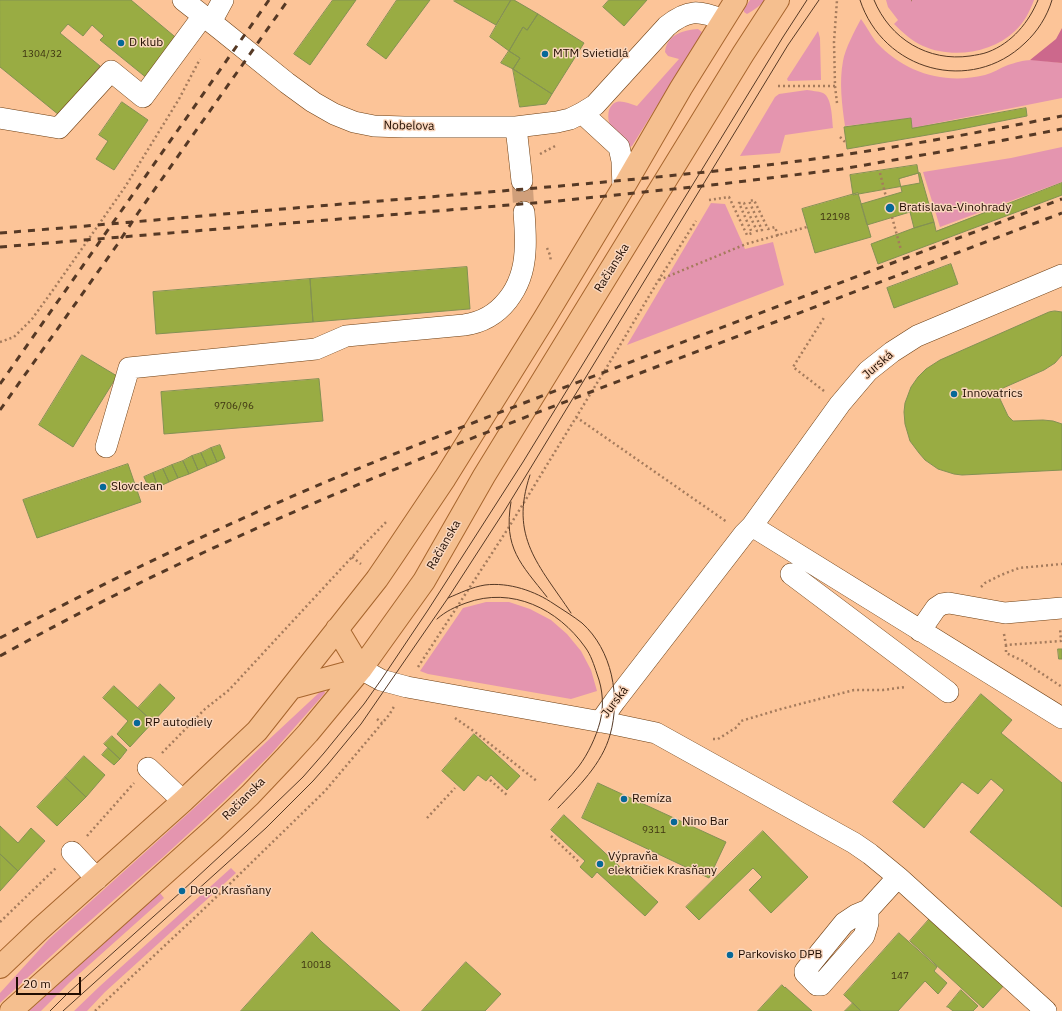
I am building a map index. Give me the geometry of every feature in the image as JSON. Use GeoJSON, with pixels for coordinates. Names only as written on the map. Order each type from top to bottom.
{"type":"FeatureCollection","features":[{"type":"Feature","properties":{"kind":"main road"},"geometry":{"type":"LineString","coordinates":[[0,967],[183,801],[257,731],[377,579],[445,478],[544,319],[681,88],[736,0]]}},
{"type":"Feature","properties":{"kind":"main road","name":"Račianska"},"geometry":{"type":"LineString","coordinates":[[11,1011],[250,795],[308,733],[361,670],[424,581],[484,476],[778,0]]}},
{"type":"Feature","properties":{"kind":"main road"},"geometry":{"type":"LineString","coordinates":[[723,20],[753,39]]}},
{"type":"Feature","properties":{"kind":"main road"},"geometry":{"type":"LineString","coordinates":[[291,688],[361,670],[337,629]]}},
{"type":"Feature","properties":{"kind":"street","name":"Nobelova"},"geometry":{"type":"LineString","coordinates":[[183,0],[313,102],[334,114],[354,122],[374,126],[404,127],[516,126],[557,122],[570,119],[582,113]]}},
{"type":"Feature","properties":{"kind":"street"},"geometry":{"type":"LineString","coordinates":[[0,118],[59,128],[111,71],[143,98],[222,0]]}},
{"type":"Feature","properties":{"kind":"street"},"geometry":{"type":"LineString","coordinates":[[673,22],[687,0]]}},
{"type":"Feature","properties":{"kind":"street"},"geometry":{"type":"LineString","coordinates":[[623,188],[620,147],[582,113],[595,105],[667,26],[678,18],[694,12],[702,12],[723,20]]}},
{"type":"Feature","properties":{"kind":"street"},"geometry":{"type":"LineString","coordinates":[[516,126],[522,181]]}},
{"type":"Feature","properties":{"kind":"street"},"geometry":{"type":"LineString","coordinates":[[106,447],[129,368],[316,349],[346,336],[464,325],[486,319],[501,308],[515,289],[522,272],[526,246],[524,212]]}},
{"type":"Feature","properties":{"kind":"street","name":"Jurská"},"geometry":{"type":"LineString","coordinates":[[361,670],[381,680],[407,687],[600,722],[748,530],[840,404],[868,371],[892,352],[917,336],[1062,275]]}},
{"type":"Feature","properties":{"kind":"street"},"geometry":{"type":"LineString","coordinates":[[748,530],[920,631],[1062,718]]}},
{"type":"Feature","properties":{"kind":"street"},"geometry":{"type":"LineString","coordinates":[[791,574],[940,686]]}},
{"type":"Feature","properties":{"kind":"street"},"geometry":{"type":"LineString","coordinates":[[920,631],[936,608],[942,604],[949,603],[1005,613],[1062,608]]}},
{"type":"Feature","properties":{"kind":"street"},"geometry":{"type":"LineString","coordinates":[[600,722],[656,733],[854,843],[898,877],[1046,1011]]}},
{"type":"Feature","properties":{"kind":"street"},"geometry":{"type":"LineString","coordinates":[[148,768],[183,801]]}},
{"type":"Feature","properties":{"kind":"street"},"geometry":{"type":"LineString","coordinates":[[72,852],[97,879]]}},
{"type":"Feature","properties":{"kind":"street"},"geometry":{"type":"LineString","coordinates":[[868,910],[898,877]]}},
{"type":"Feature","properties":{"kind":"path"},"geometry":{"type":"LineString","coordinates":[[837,0],[834,42],[837,103]]}},
{"type":"Feature","properties":{"kind":"path"},"geometry":{"type":"LineString","coordinates":[[0,342],[14,337],[32,319],[53,290],[125,187],[179,99],[201,58]]}},
{"type":"Feature","properties":{"kind":"path"},"geometry":{"type":"LineString","coordinates":[[778,86],[835,86]]}},
{"type":"Feature","properties":{"kind":"path"},"geometry":{"type":"LineString","coordinates":[[840,137],[846,143]]}},
{"type":"Feature","properties":{"kind":"path"},"geometry":{"type":"LineString","coordinates":[[534,158],[562,142]]}},
{"type":"Feature","properties":{"kind":"path"},"geometry":{"type":"LineString","coordinates":[[880,172],[886,197]]}},
{"type":"Feature","properties":{"kind":"path"},"geometry":{"type":"LineString","coordinates":[[709,200],[729,197],[747,235],[752,234],[739,203],[744,202],[758,231],[762,230],[749,201],[754,200],[768,229],[775,227],[778,236]]}},
{"type":"Feature","properties":{"kind":"path"},"geometry":{"type":"LineString","coordinates":[[892,217],[901,250]]}},
{"type":"Feature","properties":{"kind":"path"},"geometry":{"type":"LineString","coordinates":[[95,1011],[207,906],[326,791],[389,715],[407,687],[414,672],[509,527],[696,221]]}},
{"type":"Feature","properties":{"kind":"path"},"geometry":{"type":"LineString","coordinates":[[658,281],[746,244],[807,227]]}},
{"type":"Feature","properties":{"kind":"path"},"geometry":{"type":"LineString","coordinates":[[825,316],[793,368],[840,404]]}},
{"type":"Feature","properties":{"kind":"path"},"geometry":{"type":"LineString","coordinates":[[576,417],[748,530]]}},
{"type":"Feature","properties":{"kind":"path"},"geometry":{"type":"LineString","coordinates":[[0,922],[72,852],[148,768],[205,709],[229,690],[392,516]]}},
{"type":"Feature","properties":{"kind":"path"},"geometry":{"type":"LineString","coordinates":[[962,606],[985,583],[1001,575],[1019,568],[1062,564]]}},
{"type":"Feature","properties":{"kind":"path"},"geometry":{"type":"LineString","coordinates":[[1006,645],[1006,653],[1023,661],[1062,687]]}},
{"type":"Feature","properties":{"kind":"path"},"geometry":{"type":"LineString","coordinates":[[711,739],[718,739],[738,727],[741,721],[854,690],[883,690],[940,686]]}},
{"type":"Feature","properties":{"kind":"path"},"geometry":{"type":"LineString","coordinates":[[452,716],[475,732],[538,782]]}},
{"type":"Feature","properties":{"kind":"path"},"geometry":{"type":"LineString","coordinates":[[377,719],[382,723]]}},
{"type":"Feature","properties":{"kind":"path"},"geometry":{"type":"LineString","coordinates":[[490,780],[508,796]]}},
{"type":"Feature","properties":{"kind":"path"},"geometry":{"type":"LineString","coordinates":[[427,818],[456,788]]}},
{"type":"Feature","properties":{"kind":"path"},"geometry":{"type":"LineString","coordinates":[[551,836],[579,862]]}},
{"type":"Feature","properties":{"kind":"shaded area"},"geometry":{"type":"Polygon","coordinates":[[[750,0],[765,0],[757,8],[747,14],[744,12],[744,9],[750,0]]]}},
{"type":"Feature","properties":{"kind":"shaded area"},"geometry":{"type":"Polygon","coordinates":[[[886,0],[1034,0],[1024,21],[1006,38],[983,49],[959,53],[934,50],[923,46],[904,34],[894,24],[898,20],[888,7],[886,0]]]}},
{"type":"Feature","properties":{"kind":"shaded area"},"geometry":{"type":"Polygon","coordinates":[[[861,19],[876,42],[887,53],[912,69],[926,74],[940,77],[970,78],[985,75],[1008,65],[1028,60],[1062,63],[1062,98],[912,128],[911,118],[845,126],[841,85],[843,61],[848,45],[861,19]]]}},
{"type":"Feature","properties":{"kind":"shaded area"},"geometry":{"type":"Polygon","coordinates":[[[1062,28],[1062,63],[1030,60],[1056,39],[1062,28]]]}},
{"type":"Feature","properties":{"kind":"shaded area"},"geometry":{"type":"Polygon","coordinates":[[[698,29],[702,32],[701,35],[632,146],[628,148],[615,133],[609,122],[608,113],[611,106],[614,103],[625,102],[637,106],[679,59],[668,56],[665,52],[669,41],[677,34],[687,30],[698,29]]]}},
{"type":"Feature","properties":{"kind":"shaded area"},"geometry":{"type":"Polygon","coordinates":[[[818,31],[820,38],[821,80],[788,81],[787,79],[818,31]]]}},
{"type":"Feature","properties":{"kind":"shaded area"},"geometry":{"type":"Polygon","coordinates":[[[807,90],[821,92],[826,95],[830,103],[833,128],[785,135],[780,153],[740,156],[775,97],[779,94],[807,90]]]}},
{"type":"Feature","properties":{"kind":"shaded area"},"geometry":{"type":"Polygon","coordinates":[[[1062,147],[1062,182],[940,227],[923,172],[1011,158],[1062,147]]]}},
{"type":"Feature","properties":{"kind":"shaded area"},"geometry":{"type":"Polygon","coordinates":[[[711,203],[725,204],[745,249],[773,242],[784,285],[627,345],[711,203]]]}},
{"type":"Feature","properties":{"kind":"shaded area"},"geometry":{"type":"Polygon","coordinates":[[[486,602],[509,602],[530,609],[551,620],[567,634],[581,651],[591,670],[597,691],[571,699],[428,674],[420,671],[463,608],[486,602]]]}},
{"type":"Feature","properties":{"kind":"shaded area"},"geometry":{"type":"Polygon","coordinates":[[[322,690],[324,690],[325,693],[271,754],[223,802],[0,1003],[0,993],[49,939],[233,773],[322,690]]]}},
{"type":"Feature","properties":{"kind":"shaded area"},"geometry":{"type":"Polygon","coordinates":[[[231,868],[236,873],[105,992],[87,1011],[74,1011],[100,986],[231,868]]]}},
{"type":"Feature","properties":{"kind":"shaded area"},"geometry":{"type":"Polygon","coordinates":[[[160,893],[164,898],[70,982],[41,1011],[29,1011],[160,893]]]}},
{"type":"Feature","properties":{"kind":"building"},"geometry":{"type":"Polygon","coordinates":[[[0,0],[131,0],[180,41],[148,79],[100,40],[104,36],[92,25],[83,36],[68,24],[60,33],[100,66],[59,115],[0,67],[0,0]]]}},
{"type":"Feature","properties":{"kind":"building"},"geometry":{"type":"Polygon","coordinates":[[[333,0],[356,0],[310,65],[294,54],[333,0]]]}},
{"type":"Feature","properties":{"kind":"building"},"geometry":{"type":"Polygon","coordinates":[[[397,0],[430,0],[386,59],[367,45],[397,0]]]}},
{"type":"Feature","properties":{"kind":"building"},"geometry":{"type":"Polygon","coordinates":[[[511,0],[496,25],[454,1],[511,0]]]}},
{"type":"Feature","properties":{"kind":"building"},"geometry":{"type":"Polygon","coordinates":[[[511,0],[514,0],[538,14],[527,30],[523,27],[509,51],[490,37],[511,0]]]}},
{"type":"Feature","properties":{"kind":"building"},"geometry":{"type":"Polygon","coordinates":[[[609,0],[647,0],[624,26],[603,7],[609,0]]]}},
{"type":"Feature","properties":{"kind":"building","name":"MTM Svietidlá"},"geometry":{"type":"Polygon","coordinates":[[[538,14],[584,43],[552,94],[513,69],[520,58],[509,51],[523,27],[527,30],[538,14]]]}},
{"type":"Feature","properties":{"kind":"building"},"geometry":{"type":"Polygon","coordinates":[[[509,51],[520,58],[513,69],[501,63],[509,51]]]}},
{"type":"Feature","properties":{"kind":"building"},"geometry":{"type":"Polygon","coordinates":[[[513,69],[552,94],[546,104],[520,107],[513,69]]]}},
{"type":"Feature","properties":{"kind":"building"},"geometry":{"type":"Polygon","coordinates":[[[122,102],[148,120],[114,170],[96,159],[108,141],[99,135],[122,102]]]}},
{"type":"Feature","properties":{"kind":"building"},"geometry":{"type":"Polygon","coordinates":[[[1026,108],[1027,116],[847,149],[844,127],[911,118],[912,128],[1026,108]]]}},
{"type":"Feature","properties":{"kind":"building"},"geometry":{"type":"Polygon","coordinates":[[[917,165],[920,183],[853,195],[850,175],[917,165]]]}},
{"type":"Feature","properties":{"kind":"building"},"geometry":{"type":"Polygon","coordinates":[[[920,173],[934,222],[914,228],[910,212],[867,225],[861,204],[902,192],[899,179],[920,173]]]}},
{"type":"Feature","properties":{"kind":"building"},"geometry":{"type":"Polygon","coordinates":[[[1062,183],[1062,195],[878,264],[871,244],[934,222],[936,231],[1062,183]]]}},
{"type":"Feature","properties":{"kind":"building","name":"Bratislava-Vinohrady"},"geometry":{"type":"Polygon","coordinates":[[[858,193],[871,237],[815,253],[802,209],[858,193]]]}},
{"type":"Feature","properties":{"kind":"building"},"geometry":{"type":"Polygon","coordinates":[[[951,264],[958,284],[894,308],[887,288],[951,264]]]}},
{"type":"Feature","properties":{"kind":"building"},"geometry":{"type":"Polygon","coordinates":[[[467,267],[470,309],[313,322],[310,279],[467,267]]]}},
{"type":"Feature","properties":{"kind":"building"},"geometry":{"type":"Polygon","coordinates":[[[310,279],[313,322],[156,334],[153,292],[310,279]]]}},
{"type":"Feature","properties":{"kind":"building","name":"Innovatrics"},"geometry":{"type":"Polygon","coordinates":[[[1049,312],[1062,312],[1062,355],[1055,363],[1044,370],[1003,388],[999,395],[1008,416],[1013,421],[1043,420],[1062,424],[1062,470],[962,475],[938,469],[925,460],[910,441],[905,424],[905,403],[911,387],[918,377],[926,369],[940,360],[1049,312]]]}},
{"type":"Feature","properties":{"kind":"building"},"geometry":{"type":"Polygon","coordinates":[[[82,355],[117,376],[73,447],[39,425],[82,355]]]}},
{"type":"Feature","properties":{"kind":"building"},"geometry":{"type":"Polygon","coordinates":[[[319,379],[323,421],[164,434],[161,392],[319,379]]]}},
{"type":"Feature","properties":{"kind":"building"},"geometry":{"type":"Polygon","coordinates":[[[220,445],[225,458],[217,462],[211,448],[220,445]]]}},
{"type":"Feature","properties":{"kind":"building"},"geometry":{"type":"Polygon","coordinates":[[[211,448],[217,462],[207,466],[201,453],[211,448]]]}},
{"type":"Feature","properties":{"kind":"building"},"geometry":{"type":"Polygon","coordinates":[[[201,453],[207,466],[198,470],[192,456],[201,453]]]}},
{"type":"Feature","properties":{"kind":"building"},"geometry":{"type":"Polygon","coordinates":[[[192,456],[198,470],[189,474],[183,461],[192,456]]]}},
{"type":"Feature","properties":{"kind":"building"},"geometry":{"type":"Polygon","coordinates":[[[183,461],[189,474],[178,478],[172,465],[183,461]]]}},
{"type":"Feature","properties":{"kind":"building"},"geometry":{"type":"Polygon","coordinates":[[[128,464],[141,502],[37,538],[23,500],[128,464]]]}},
{"type":"Feature","properties":{"kind":"building"},"geometry":{"type":"Polygon","coordinates":[[[172,465],[178,478],[169,482],[163,469],[172,465]]]}},
{"type":"Feature","properties":{"kind":"building"},"geometry":{"type":"Polygon","coordinates":[[[163,469],[169,482],[158,487],[153,473],[163,469]]]}},
{"type":"Feature","properties":{"kind":"building"},"geometry":{"type":"Polygon","coordinates":[[[153,473],[158,487],[150,490],[144,477],[153,473]]]}},
{"type":"Feature","properties":{"kind":"building"},"geometry":{"type":"Polygon","coordinates":[[[1058,649],[1062,649],[1062,659],[1059,659],[1058,649]]]}},
{"type":"Feature","properties":{"kind":"building"},"geometry":{"type":"Polygon","coordinates":[[[160,684],[175,698],[153,722],[138,708],[160,684]]]}},
{"type":"Feature","properties":{"kind":"building"},"geometry":{"type":"Polygon","coordinates":[[[114,686],[153,722],[130,747],[117,734],[128,721],[103,698],[114,686]]]}},
{"type":"Feature","properties":{"kind":"building"},"geometry":{"type":"Polygon","coordinates":[[[981,694],[1012,720],[1001,733],[1062,783],[1062,907],[970,832],[1004,790],[991,779],[978,794],[962,782],[924,828],[893,802],[981,694]]]}},
{"type":"Feature","properties":{"kind":"building"},"geometry":{"type":"Polygon","coordinates":[[[474,734],[520,776],[507,790],[491,775],[486,781],[478,775],[464,791],[442,771],[474,734]]]}},
{"type":"Feature","properties":{"kind":"building"},"geometry":{"type":"Polygon","coordinates":[[[112,736],[127,750],[120,759],[104,744],[112,736]]]}},
{"type":"Feature","properties":{"kind":"building"},"geometry":{"type":"Polygon","coordinates":[[[108,748],[120,759],[114,765],[102,755],[108,748]]]}},
{"type":"Feature","properties":{"kind":"building"},"geometry":{"type":"Polygon","coordinates":[[[84,756],[105,775],[86,797],[65,777],[84,756]]]}},
{"type":"Feature","properties":{"kind":"building"},"geometry":{"type":"Polygon","coordinates":[[[65,777],[86,797],[57,826],[37,807],[65,777]]]}},
{"type":"Feature","properties":{"kind":"building"},"geometry":{"type":"Polygon","coordinates":[[[598,783],[726,842],[709,878],[582,818],[598,783]]]}},
{"type":"Feature","properties":{"kind":"building","name":"Výpravňa električiek Krasňany"},"geometry":{"type":"Polygon","coordinates":[[[564,815],[658,902],[645,916],[597,872],[592,878],[580,867],[585,861],[551,830],[564,815]]]}},
{"type":"Feature","properties":{"kind":"building"},"geometry":{"type":"Polygon","coordinates":[[[0,826],[18,843],[31,828],[45,841],[18,871],[0,854],[0,826]]]}},
{"type":"Feature","properties":{"kind":"building"},"geometry":{"type":"Polygon","coordinates":[[[763,831],[808,877],[771,913],[749,890],[762,877],[753,868],[699,920],[686,907],[763,831]]]}},
{"type":"Feature","properties":{"kind":"building"},"geometry":{"type":"Polygon","coordinates":[[[0,854],[18,871],[0,891],[0,854]]]}},
{"type":"Feature","properties":{"kind":"building"},"geometry":{"type":"Polygon","coordinates":[[[933,915],[1007,982],[983,1008],[910,941],[933,915]]]}},
{"type":"Feature","properties":{"kind":"building"},"geometry":{"type":"Polygon","coordinates":[[[312,932],[322,942],[400,1011],[241,1011],[312,932]]]}},
{"type":"Feature","properties":{"kind":"building"},"geometry":{"type":"Polygon","coordinates":[[[899,933],[937,967],[934,971],[947,983],[938,994],[925,981],[898,1011],[861,1011],[844,995],[899,933]]]}},
{"type":"Feature","properties":{"kind":"building"},"geometry":{"type":"Polygon","coordinates":[[[466,962],[501,994],[485,1011],[422,1011],[466,962]]]}},
{"type":"Feature","properties":{"kind":"building"},"geometry":{"type":"Polygon","coordinates":[[[782,985],[785,987],[812,1011],[758,1011],[782,985]]]}},
{"type":"Feature","properties":{"kind":"building"},"geometry":{"type":"Polygon","coordinates":[[[961,990],[978,1006],[973,1011],[953,1011],[947,1007],[961,990]]]}},
{"type":"Feature","properties":{"kind":"building"},"geometry":{"type":"Polygon","coordinates":[[[853,1003],[861,1011],[845,1011],[853,1003]]]}},
{"type":"Feature","properties":{"kind":"tunnel"},"geometry":{"type":"LineString","coordinates":[[522,181],[524,212]]}},
{"type":"Feature","properties":{"kind":"tram line"},"geometry":{"type":"LineString","coordinates":[[50,1011],[247,831],[303,777],[364,704],[428,610],[523,462],[807,0]]}},
{"type":"Feature","properties":{"kind":"tram line"},"geometry":{"type":"LineString","coordinates":[[63,1011],[266,828],[313,781],[361,724],[448,598],[505,510],[788,45],[819,0]]}},
{"type":"Feature","properties":{"kind":"tram line"},"geometry":{"type":"LineString","coordinates":[[860,0],[871,24],[888,44],[908,59],[931,68],[955,71],[980,68],[1003,59],[1025,43],[1041,24],[1052,0]]}},
{"type":"Feature","properties":{"kind":"tram line"},"geometry":{"type":"LineString","coordinates":[[874,0],[881,14],[890,26],[912,45],[925,51],[954,57],[970,56],[988,52],[1005,43],[1025,24],[1038,0]]}},
{"type":"Feature","properties":{"kind":"tram line"},"geometry":{"type":"LineString","coordinates":[[530,475],[524,497],[523,516],[525,533],[538,565],[571,613]]}},
{"type":"Feature","properties":{"kind":"tram line"},"geometry":{"type":"LineString","coordinates":[[511,502],[509,518],[512,544],[522,565],[547,597]]}},
{"type":"Feature","properties":{"kind":"tram line"},"geometry":{"type":"LineString","coordinates":[[448,598],[485,585],[494,584],[521,588],[547,599],[579,620],[592,634],[601,647],[607,660],[614,690],[613,720],[610,735],[606,746],[595,765],[558,808]]}},
{"type":"Feature","properties":{"kind":"tram line"},"geometry":{"type":"LineString","coordinates":[[437,619],[454,608],[483,598],[500,597],[517,599],[533,604],[548,612],[574,634],[587,650],[595,667],[602,692],[600,722],[591,745],[582,761],[572,775],[549,800]]}},
{"type":"Feature","properties":{"kind":"railway"},"geometry":{"type":"LineString","coordinates":[[0,384],[269,0]]}},
{"type":"Feature","properties":{"kind":"railway"},"geometry":{"type":"LineString","coordinates":[[0,410],[288,0]]}},
{"type":"Feature","properties":{"kind":"railway"},"geometry":{"type":"LineString","coordinates":[[0,233],[726,170],[884,149],[1062,116]]}},
{"type":"Feature","properties":{"kind":"railway"},"geometry":{"type":"LineString","coordinates":[[0,247],[558,201],[721,184],[842,169],[1062,129]]}},
{"type":"Feature","properties":{"kind":"railway"},"geometry":{"type":"LineString","coordinates":[[0,638],[162,556],[245,517],[328,481],[578,382],[1062,199]]}},
{"type":"Feature","properties":{"kind":"railway"},"geometry":{"type":"LineString","coordinates":[[0,656],[79,613],[159,573],[406,465],[572,399],[1062,213]]}},
{"type":"Feature","properties":{"kind":"place","name":"D klub"},"geometry":{"type":"Point","coordinates":[121,43]}},
{"type":"Feature","properties":{"kind":"place","name":"MTM Svietidlá"},"geometry":{"type":"Point","coordinates":[545,54]}},
{"type":"Feature","properties":{"kind":"place","name":"Bratislava-Vinohrady"},"geometry":{"type":"Point","coordinates":[890,208]}},
{"type":"Feature","properties":{"kind":"place","name":"Innovatrics"},"geometry":{"type":"Point","coordinates":[954,394]}},
{"type":"Feature","properties":{"kind":"place","name":"Slovclean"},"geometry":{"type":"Point","coordinates":[103,487]}},
{"type":"Feature","properties":{"kind":"place","name":"RP autodiely"},"geometry":{"type":"Point","coordinates":[137,723]}},
{"type":"Feature","properties":{"kind":"place","name":"Remíza"},"geometry":{"type":"Point","coordinates":[624,799]}},
{"type":"Feature","properties":{"kind":"place","name":"Nino Bar"},"geometry":{"type":"Point","coordinates":[674,822]}},
{"type":"Feature","properties":{"kind":"place","name":"Výpravňa električiek Krasňany"},"geometry":{"type":"Point","coordinates":[600,864]}},
{"type":"Feature","properties":{"kind":"place","name":"Depo Krasňany"},"geometry":{"type":"Point","coordinates":[182,891]}},
{"type":"Feature","properties":{"kind":"place","name":"Parkovisko DPB"},"geometry":{"type":"Point","coordinates":[730,955]}}]}
